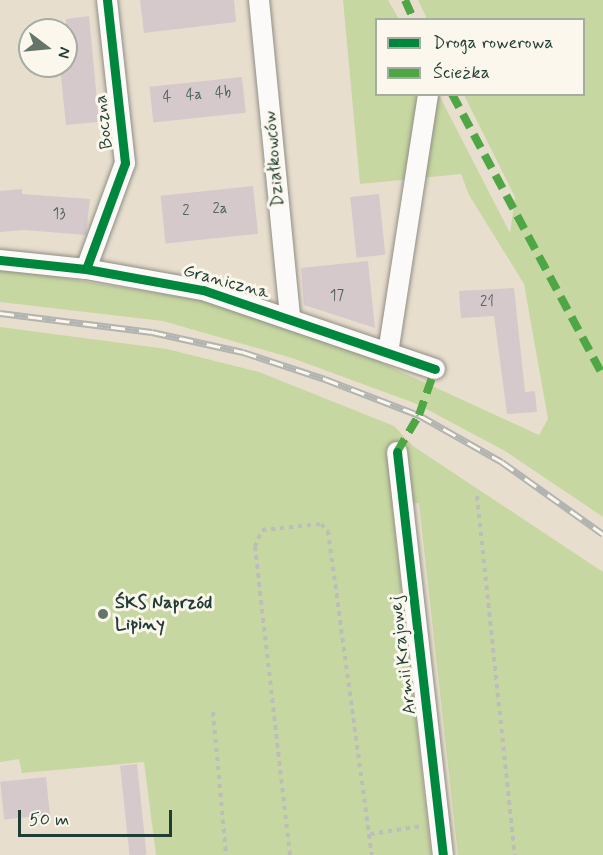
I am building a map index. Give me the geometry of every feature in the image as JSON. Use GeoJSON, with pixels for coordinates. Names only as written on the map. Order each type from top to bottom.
{"type":"FeatureCollection","features":[{"type":"Feature","properties":{"kind":"street","name":"Boczna"},"geometry":{"type":"LineString","coordinates":[[86,269],[125,163],[106,0]]}},
{"type":"Feature","properties":{"kind":"street","name":"Działkowców"},"geometry":{"type":"LineString","coordinates":[[259,0],[290,317]]}},
{"type":"Feature","properties":{"kind":"street"},"geometry":{"type":"LineString","coordinates":[[388,353],[428,96]]}},
{"type":"Feature","properties":{"kind":"street","name":"Graniczna"},"geometry":{"type":"LineString","coordinates":[[0,260],[86,269],[203,290],[290,317],[435,369]]}},
{"type":"Feature","properties":{"kind":"street","name":"Armii Krajowej"},"geometry":{"type":"LineString","coordinates":[[397,452],[443,855]]}},
{"type":"Feature","properties":{"kind":"path"},"geometry":{"type":"LineString","coordinates":[[477,496],[515,855]]}},
{"type":"Feature","properties":{"kind":"path"},"geometry":{"type":"LineString","coordinates":[[290,855],[255,547],[262,530],[321,524],[328,531],[372,855]]}},
{"type":"Feature","properties":{"kind":"path"},"geometry":{"type":"LineString","coordinates":[[213,712],[226,855]]}},
{"type":"Feature","properties":{"kind":"path"},"geometry":{"type":"LineString","coordinates":[[370,834],[439,823]]}},
{"type":"Feature","properties":{"kind":"green space"},"geometry":{"type":"Polygon","coordinates":[[[343,0],[388,0],[398,18],[375,18],[375,96],[440,96],[510,233],[515,197],[464,96],[585,96],[585,18],[427,18],[418,0],[603,0],[603,517],[505,451],[417,404],[292,358],[163,321],[0,302],[0,268],[224,304],[369,357],[539,435],[548,419],[524,284],[469,195],[461,174],[360,184],[343,0]]]}},
{"type":"Feature","properties":{"kind":"green space"},"geometry":{"type":"Polygon","coordinates":[[[0,327],[167,349],[259,372],[394,426],[413,446],[603,572],[603,855],[458,855],[419,503],[392,505],[431,855],[156,855],[144,762],[22,773],[19,759],[0,762],[0,327]]]}},
{"type":"Feature","properties":{"kind":"building"},"geometry":{"type":"Polygon","coordinates":[[[140,0],[234,0],[236,22],[144,33],[140,0]]]}},
{"type":"Feature","properties":{"kind":"building"},"geometry":{"type":"Polygon","coordinates":[[[89,16],[99,122],[66,125],[61,78],[78,78],[78,18],[74,18],[89,16]]]}},
{"type":"Feature","properties":{"kind":"building"},"geometry":{"type":"Polygon","coordinates":[[[242,77],[246,113],[153,123],[150,87],[242,77]]]}},
{"type":"Feature","properties":{"kind":"building"},"geometry":{"type":"Polygon","coordinates":[[[253,186],[258,234],[166,243],[161,196],[253,186]]]}},
{"type":"Feature","properties":{"kind":"building"},"geometry":{"type":"Polygon","coordinates":[[[22,189],[22,194],[90,199],[86,235],[24,230],[0,232],[0,191],[22,189]]]}},
{"type":"Feature","properties":{"kind":"building"},"geometry":{"type":"Polygon","coordinates":[[[379,194],[385,255],[357,258],[350,197],[379,194]]]}},
{"type":"Feature","properties":{"kind":"building"},"geometry":{"type":"Polygon","coordinates":[[[368,261],[375,328],[304,305],[301,268],[368,261]]]}},
{"type":"Feature","properties":{"kind":"building"},"geometry":{"type":"Polygon","coordinates":[[[514,288],[525,392],[535,391],[537,412],[507,414],[494,316],[461,318],[459,291],[514,288]]]}},
{"type":"Feature","properties":{"kind":"building"},"geometry":{"type":"Polygon","coordinates":[[[137,764],[147,855],[129,855],[120,766],[137,764]]]}},
{"type":"Feature","properties":{"kind":"building"},"geometry":{"type":"Polygon","coordinates":[[[46,777],[50,815],[4,820],[0,782],[46,777]]]}},
{"type":"Feature","properties":{"kind":"railway"},"geometry":{"type":"LineString","coordinates":[[0,313],[152,332],[243,352],[325,379],[419,415],[502,462],[603,534]]}},
{"type":"Feature","properties":{"kind":"marked path"},"geometry":{"type":"LineString","coordinates":[[405,0],[413,18]]}},
{"type":"Feature","properties":{"kind":"marked path"},"geometry":{"type":"LineString","coordinates":[[453,96],[603,376]]}},
{"type":"Feature","properties":{"kind":"marked path"},"geometry":{"type":"LineString","coordinates":[[397,452],[419,415],[435,369]]}},
{"type":"Feature","properties":{"kind":"cycle path"},"geometry":{"type":"LineString","coordinates":[[86,269],[125,163],[107,0]]}},
{"type":"Feature","properties":{"kind":"cycle path"},"geometry":{"type":"LineString","coordinates":[[0,260],[86,269],[203,290],[435,369]]}},
{"type":"Feature","properties":{"kind":"cycle path"},"geometry":{"type":"LineString","coordinates":[[397,452],[443,855]]}},
{"type":"Feature","properties":{"kind":"place","name":"ŚKS Naprzód Lipiny"},"geometry":{"type":"Point","coordinates":[103,614]}}]}
